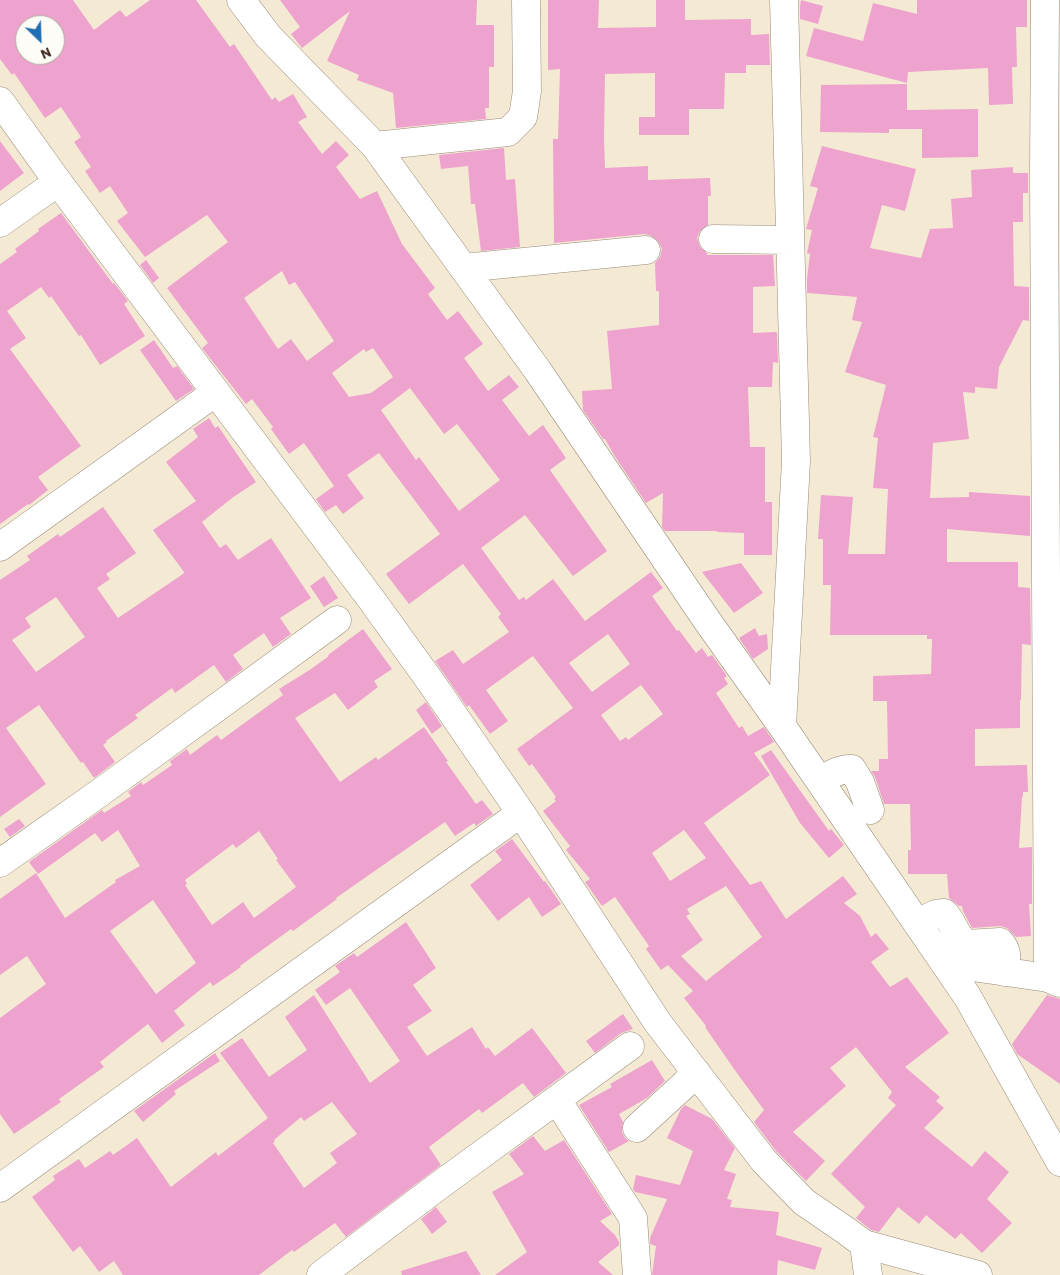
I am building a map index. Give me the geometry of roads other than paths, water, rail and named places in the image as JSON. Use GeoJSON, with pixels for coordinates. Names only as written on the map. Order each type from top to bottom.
{"type":"FeatureCollection","features":[{"type":"Feature","properties":{"kind":"street"},"geometry":{"type":"LineString","coordinates":[[241,0],[268,36],[375,146],[538,371],[706,619],[820,780],[968,996],[1060,1162]]}},
{"type":"Feature","properties":{"kind":"street"},"geometry":{"type":"LineString","coordinates":[[375,146],[508,132],[523,117],[527,91],[526,0]]}},
{"type":"Feature","properties":{"kind":"street"},"geometry":{"type":"LineString","coordinates":[[782,726],[796,461],[784,0]]}},
{"type":"Feature","properties":{"kind":"street"},"geometry":{"type":"LineString","coordinates":[[945,963],[1054,980],[1052,337],[1044,0]]}},
{"type":"Feature","properties":{"kind":"street"},"geometry":{"type":"LineString","coordinates":[[0,101],[58,182],[405,646],[521,813],[658,1023],[764,1161],[804,1202],[864,1244],[978,1275]]}},
{"type":"Feature","properties":{"kind":"street"},"geometry":{"type":"LineString","coordinates":[[0,223],[58,182]]}},
{"type":"Feature","properties":{"kind":"street"},"geometry":{"type":"LineString","coordinates":[[713,239],[790,240]]}},
{"type":"Feature","properties":{"kind":"street"},"geometry":{"type":"LineString","coordinates":[[463,268],[646,250]]}},
{"type":"Feature","properties":{"kind":"street"},"geometry":{"type":"LineString","coordinates":[[0,547],[216,392]]}},
{"type":"Feature","properties":{"kind":"street"},"geometry":{"type":"LineString","coordinates":[[0,863],[337,620]]}},
{"type":"Feature","properties":{"kind":"street"},"geometry":{"type":"LineString","coordinates":[[820,780],[839,770],[852,769],[860,782],[870,810]]}},
{"type":"Feature","properties":{"kind":"street"},"geometry":{"type":"LineString","coordinates":[[0,1188],[521,813]]}},
{"type":"Feature","properties":{"kind":"street"},"geometry":{"type":"LineString","coordinates":[[917,923],[936,914],[944,913],[949,918],[959,937],[967,944],[1000,942],[1005,947],[1006,952],[1005,972]]}},
{"type":"Feature","properties":{"kind":"street"},"geometry":{"type":"LineString","coordinates":[[321,1275],[437,1187],[630,1046]]}},
{"type":"Feature","properties":{"kind":"street"},"geometry":{"type":"LineString","coordinates":[[637,1128],[696,1072]]}},
{"type":"Feature","properties":{"kind":"street"},"geometry":{"type":"LineString","coordinates":[[557,1100],[632,1218],[636,1275]]}},
{"type":"Feature","properties":{"kind":"street"},"geometry":{"type":"LineString","coordinates":[[864,1244],[868,1275]]}}]}
